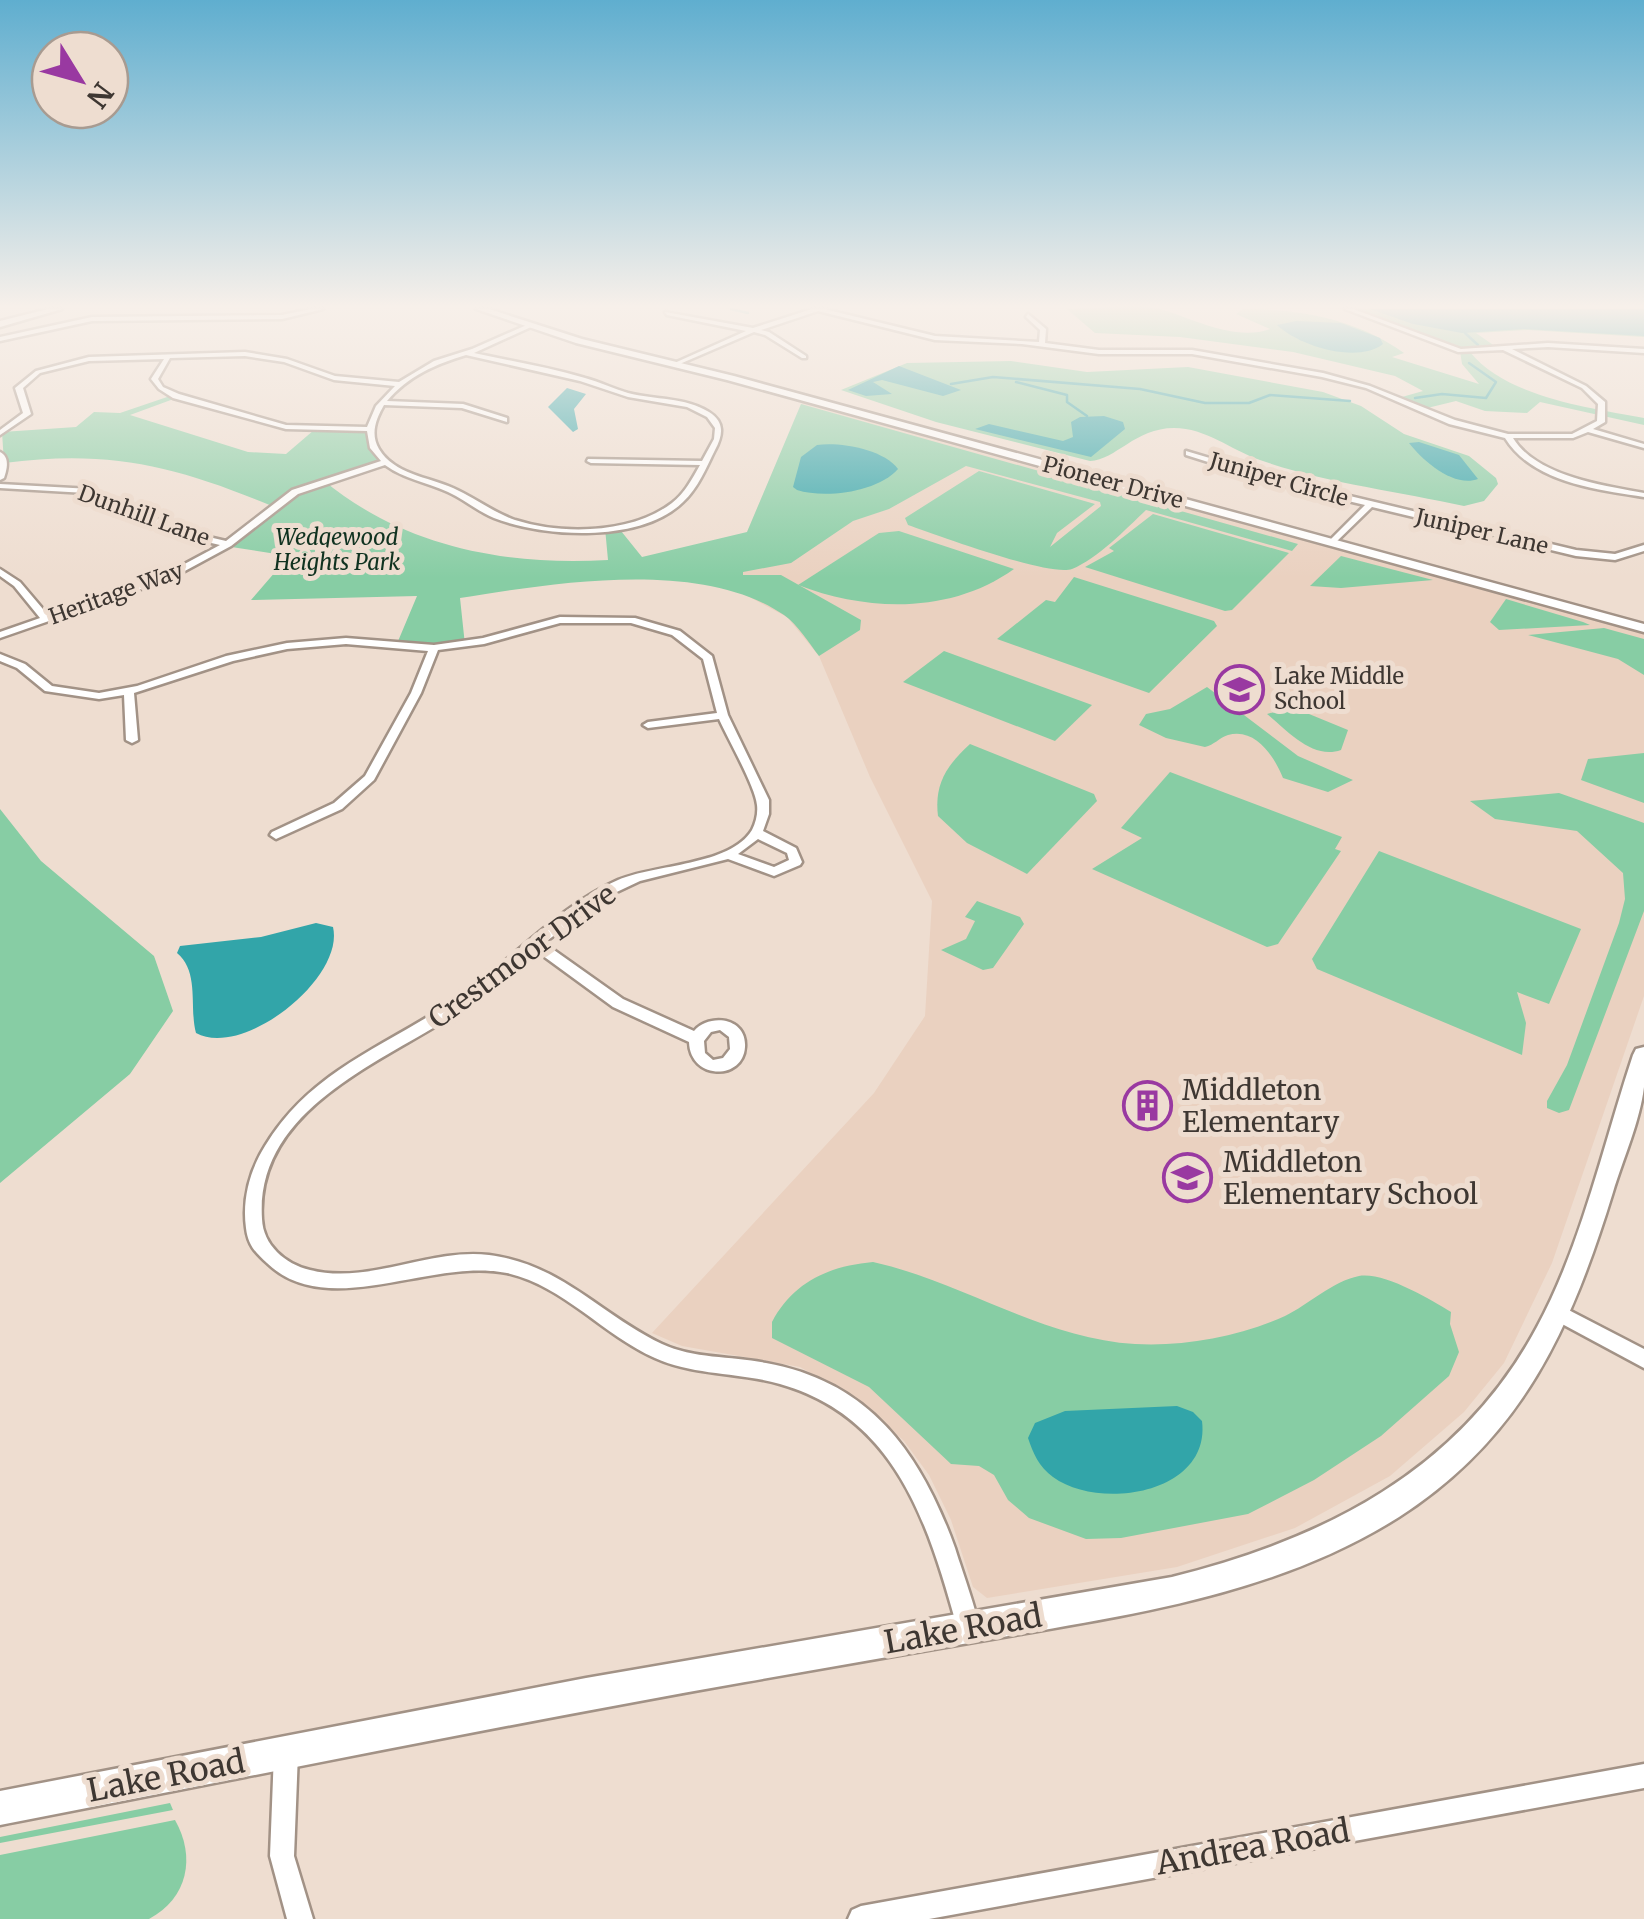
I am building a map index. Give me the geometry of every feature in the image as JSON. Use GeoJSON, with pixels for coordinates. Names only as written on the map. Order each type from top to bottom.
{"type":"FeatureCollection","features":[{"type":"Feature","properties":{"kind":"street"},"geometry":{"type":"LineString","coordinates":[[0,434],[27,414],[22,399]]}},
{"type":"Feature","properties":{"kind":"street"},"geometry":{"type":"LineString","coordinates":[[185,399],[286,427],[369,429]]}},
{"type":"Feature","properties":{"kind":"street"},"geometry":{"type":"LineString","coordinates":[[386,399],[369,429],[370,443],[386,462],[498,517],[570,530],[623,525],[666,510],[690,490],[719,428],[714,419],[698,408],[658,399]]}},
{"type":"Feature","properties":{"kind":"street","name":"Pioneer Drive"},"geometry":{"type":"LineString","coordinates":[[799,399],[1644,626]]}},
{"type":"Feature","properties":{"kind":"street"},"geometry":{"type":"LineString","coordinates":[[1392,399],[1437,418],[1508,436],[1560,438],[1591,431],[1644,446]]}},
{"type":"Feature","properties":{"kind":"street"},"geometry":{"type":"LineString","coordinates":[[1591,431],[1603,418],[1596,399]]}},
{"type":"Feature","properties":{"kind":"street"},"geometry":{"type":"LineString","coordinates":[[382,403],[462,406],[504,420]]}},
{"type":"Feature","properties":{"kind":"street"},"geometry":{"type":"LineString","coordinates":[[1508,436],[1521,455],[1545,468],[1586,483],[1644,496]]}},
{"type":"Feature","properties":{"kind":"street","name":"Juniper Circle"},"geometry":{"type":"LineString","coordinates":[[1189,453],[1370,504]]}},
{"type":"Feature","properties":{"kind":"street"},"geometry":{"type":"LineString","coordinates":[[0,454],[4,464],[0,482]]}},
{"type":"Feature","properties":{"kind":"street"},"geometry":{"type":"LineString","coordinates":[[591,461],[702,463]]}},
{"type":"Feature","properties":{"kind":"street","name":"Heritage Way"},"geometry":{"type":"LineString","coordinates":[[0,636],[158,581],[228,544],[294,492],[386,462]]}},
{"type":"Feature","properties":{"kind":"street","name":"Dunhill Lane"},"geometry":{"type":"LineString","coordinates":[[0,482],[88,492],[180,533],[228,544]]}},
{"type":"Feature","properties":{"kind":"street"},"geometry":{"type":"LineString","coordinates":[[1334,541],[1370,504]]}},
{"type":"Feature","properties":{"kind":"street","name":"Juniper Lane"},"geometry":{"type":"LineString","coordinates":[[1370,504],[1586,555],[1614,557],[1644,548]]}},
{"type":"Feature","properties":{"kind":"street"},"geometry":{"type":"LineString","coordinates":[[0,572],[17,584],[46,619]]}},
{"type":"Feature","properties":{"kind":"street"},"geometry":{"type":"LineString","coordinates":[[0,657],[21,666],[58,692],[84,696],[129,692],[230,658],[286,646],[346,642],[434,648],[484,641],[560,620],[645,622],[686,638],[708,658],[723,716],[764,800],[764,815],[757,833],[792,851],[796,862],[774,872],[729,854]]}},
{"type":"Feature","properties":{"kind":"street"},"geometry":{"type":"LineString","coordinates":[[276,835],[338,806],[370,778],[416,693],[434,648]]}},
{"type":"Feature","properties":{"kind":"street"},"geometry":{"type":"LineString","coordinates":[[129,692],[132,740]]}},
{"type":"Feature","properties":{"kind":"street"},"geometry":{"type":"LineString","coordinates":[[648,725],[723,716]]}},
{"type":"Feature","properties":{"kind":"street","name":"Crestmoor Drive"},"geometry":{"type":"LineString","coordinates":[[757,833],[729,854],[621,883],[450,1012],[347,1068],[305,1101],[278,1138],[258,1180],[252,1223],[257,1243],[288,1271],[328,1283],[348,1284],[454,1262],[512,1266],[560,1284],[652,1348],[687,1360],[780,1374],[821,1390],[882,1435],[919,1482],[944,1540],[969,1628]]}},
{"type":"Feature","properties":{"kind":"street"},"geometry":{"type":"LineString","coordinates":[[536,944],[618,1003],[695,1038]]}},
{"type":"Feature","properties":{"kind":"street","name":"Lake Road"},"geometry":{"type":"LineString","coordinates":[[0,1808],[1209,1584],[1287,1558],[1361,1522],[1422,1483],[1483,1426],[1529,1367],[1557,1312],[1644,1055]]}},
{"type":"Feature","properties":{"kind":"street"},"geometry":{"type":"LineString","coordinates":[[1557,1312],[1644,1359]]}},
{"type":"Feature","properties":{"kind":"street"},"geometry":{"type":"LineString","coordinates":[[286,1752],[282,1856],[300,1919]]}},
{"type":"Feature","properties":{"kind":"street","name":"Andrea Road"},"geometry":{"type":"LineString","coordinates":[[861,1919],[1644,1776]]}},
{"type":"Feature","properties":{"kind":"shaded area","name":"Middleton Elementary School"},"geometry":{"type":"Polygon","coordinates":[[[803,401],[1644,631],[1644,996],[1552,1263],[1504,1363],[1464,1412],[1390,1476],[1295,1528],[1177,1567],[987,1598],[973,1587],[951,1520],[929,1475],[904,1441],[863,1403],[800,1367],[682,1346],[652,1333],[874,1093],[925,1016],[932,901],[870,777],[819,656],[787,617],[738,591],[747,532],[803,401]]]}},
{"type":"Feature","properties":{"kind":"green space","name":"Wedgewood Heights Park"},"geometry":{"type":"Polygon","coordinates":[[[163,399],[175,399],[130,415],[248,452],[286,454],[314,430],[369,429],[386,462],[323,480],[387,522],[422,536],[494,555],[608,560],[605,528],[617,526],[642,557],[747,532],[801,404],[1298,544],[1292,551],[1146,510],[1091,558],[1072,569],[1060,570],[992,554],[908,525],[905,518],[979,471],[1095,504],[1057,533],[1050,547],[1101,506],[1100,502],[966,466],[889,509],[853,521],[791,563],[743,572],[781,575],[861,620],[860,630],[819,656],[789,619],[750,597],[712,586],[670,581],[582,582],[460,598],[465,645],[396,646],[417,596],[251,600],[289,556],[225,546],[272,506],[204,480],[141,464],[77,458],[4,463],[2,432],[76,427],[94,412],[120,413],[163,399]]]}},
{"type":"Feature","properties":{"kind":"green space"},"geometry":{"type":"Polygon","coordinates":[[[866,399],[1341,399],[1361,406],[1404,434],[1469,456],[1498,484],[1484,501],[1464,506],[1310,475],[1260,460],[1186,429],[1148,433],[1090,461],[936,422],[866,399]]]}},
{"type":"Feature","properties":{"kind":"green space"},"geometry":{"type":"Polygon","coordinates":[[[1395,399],[1552,399],[1644,418],[1644,425],[1540,402],[1527,413],[1485,411],[1456,401],[1419,410],[1395,399]]]}},
{"type":"Feature","properties":{"kind":"green space"},"geometry":{"type":"Polygon","coordinates":[[[1153,514],[1289,553],[1232,610],[1225,611],[1085,567],[1114,551],[1109,548],[1153,514]]]}},
{"type":"Feature","properties":{"kind":"green space"},"geometry":{"type":"Polygon","coordinates":[[[899,531],[1014,569],[964,594],[909,604],[852,600],[798,585],[879,533],[899,531]]]}},
{"type":"Feature","properties":{"kind":"green space"},"geometry":{"type":"Polygon","coordinates":[[[1341,556],[1433,580],[1341,588],[1310,586],[1341,556]]]}},
{"type":"Feature","properties":{"kind":"green space"},"geometry":{"type":"Polygon","coordinates":[[[1074,577],[1214,621],[1217,626],[1149,693],[997,639],[1046,600],[1055,602],[1074,577]]]}},
{"type":"Feature","properties":{"kind":"green space"},"geometry":{"type":"Polygon","coordinates":[[[1506,599],[1590,625],[1499,630],[1490,622],[1506,599]]]}},
{"type":"Feature","properties":{"kind":"green space"},"geometry":{"type":"Polygon","coordinates":[[[1604,628],[1644,639],[1644,675],[1618,659],[1528,635],[1604,628]]]}},
{"type":"Feature","properties":{"kind":"green space"},"geometry":{"type":"Polygon","coordinates":[[[944,651],[1092,705],[1055,741],[903,682],[944,651]]]}},
{"type":"Feature","properties":{"kind":"green space"},"geometry":{"type":"Polygon","coordinates":[[[1207,687],[1298,756],[1353,780],[1328,792],[1283,778],[1263,746],[1247,736],[1228,735],[1205,747],[1166,738],[1139,725],[1146,714],[1170,709],[1207,687]]]}},
{"type":"Feature","properties":{"kind":"green space"},"geometry":{"type":"Polygon","coordinates":[[[1292,707],[1348,730],[1341,750],[1330,752],[1310,747],[1267,714],[1292,707]]]}},
{"type":"Feature","properties":{"kind":"green space"},"geometry":{"type":"Polygon","coordinates":[[[970,744],[1094,794],[1097,801],[1027,874],[967,843],[938,816],[938,794],[944,776],[970,744]]]}},
{"type":"Feature","properties":{"kind":"green space"},"geometry":{"type":"Polygon","coordinates":[[[1644,753],[1644,803],[1581,780],[1588,759],[1644,753]]]}},
{"type":"Feature","properties":{"kind":"green space"},"geometry":{"type":"Polygon","coordinates":[[[1170,772],[1342,837],[1335,849],[1341,851],[1278,944],[1267,947],[1092,869],[1142,838],[1121,828],[1170,772]]]}},
{"type":"Feature","properties":{"kind":"green space"},"geometry":{"type":"Polygon","coordinates":[[[1559,793],[1644,823],[1644,911],[1569,1110],[1559,1113],[1547,1108],[1547,1101],[1567,1065],[1619,923],[1625,899],[1623,873],[1577,831],[1495,819],[1470,801],[1559,793]]]}},
{"type":"Feature","properties":{"kind":"green space"},"geometry":{"type":"Polygon","coordinates":[[[0,809],[41,861],[154,956],[173,1011],[130,1074],[0,1183],[0,809]]]}},
{"type":"Feature","properties":{"kind":"green space"},"geometry":{"type":"Polygon","coordinates":[[[1379,851],[1581,929],[1549,1004],[1517,992],[1526,1023],[1522,1055],[1317,969],[1312,959],[1379,851]]]}},
{"type":"Feature","properties":{"kind":"green space"},"geometry":{"type":"Polygon","coordinates":[[[977,901],[1020,917],[1024,924],[993,968],[983,970],[941,950],[966,939],[975,921],[965,917],[977,901]]]}},
{"type":"Feature","properties":{"kind":"green space"},"geometry":{"type":"Polygon","coordinates":[[[873,1262],[939,1282],[1035,1321],[1100,1340],[1135,1344],[1192,1342],[1250,1329],[1285,1316],[1340,1283],[1370,1276],[1406,1288],[1451,1312],[1450,1324],[1459,1352],[1449,1376],[1381,1436],[1314,1480],[1248,1514],[1121,1538],[1086,1539],[1029,1518],[1008,1500],[994,1475],[979,1466],[951,1464],[869,1387],[772,1338],[772,1322],[802,1286],[827,1272],[873,1262]]]}},
{"type":"Feature","properties":{"kind":"green space"},"geometry":{"type":"Polygon","coordinates":[[[170,1803],[173,1810],[0,1843],[0,1837],[170,1803]]]}},
{"type":"Feature","properties":{"kind":"green space"},"geometry":{"type":"Polygon","coordinates":[[[175,1820],[185,1848],[185,1876],[172,1900],[149,1919],[0,1919],[0,1855],[175,1820]]]}},
{"type":"Feature","properties":{"kind":"water"},"geometry":{"type":"Polygon","coordinates":[[[556,399],[582,399],[574,409],[578,429],[573,432],[548,407],[556,399]]]}},
{"type":"Feature","properties":{"kind":"water"},"geometry":{"type":"Polygon","coordinates":[[[1104,416],[1123,422],[1125,429],[1091,457],[975,429],[989,424],[1063,441],[1073,437],[1071,422],[1080,417],[1104,416]]]}},
{"type":"Feature","properties":{"kind":"water"},"geometry":{"type":"Polygon","coordinates":[[[1419,442],[1459,455],[1478,479],[1459,480],[1440,471],[1409,443],[1419,442]]]}},
{"type":"Feature","properties":{"kind":"water"},"geometry":{"type":"Polygon","coordinates":[[[817,445],[860,448],[882,456],[898,469],[878,483],[851,492],[822,494],[797,490],[793,487],[801,457],[817,445]]]}},
{"type":"Feature","properties":{"kind":"water"},"geometry":{"type":"Polygon","coordinates":[[[316,923],[333,927],[332,947],[323,969],[287,1009],[239,1035],[216,1038],[196,1033],[191,980],[177,953],[180,946],[261,937],[316,923]]]}},
{"type":"Feature","properties":{"kind":"water"},"geometry":{"type":"Polygon","coordinates":[[[1177,1406],[1193,1412],[1202,1421],[1200,1446],[1189,1465],[1171,1480],[1148,1489],[1097,1493],[1073,1487],[1044,1469],[1028,1438],[1035,1423],[1065,1411],[1177,1406]]]}},
{"type":"Feature","properties":{"kind":"waterway"},"geometry":{"type":"LineString","coordinates":[[1067,399],[1087,416]]}},
{"type":"Feature","properties":{"kind":"waterway"},"geometry":{"type":"LineString","coordinates":[[1184,399],[1205,403],[1249,403],[1261,399]]}},
{"type":"Feature","properties":{"kind":"waterway"},"geometry":{"type":"LineString","coordinates":[[1317,399],[1350,401]]}},
{"type":"Feature","properties":{"kind":"place","name":"Lake Middle School"},"geometry":{"type":"Point","coordinates":[1239,689]}},
{"type":"Feature","properties":{"kind":"place","name":"Middleton Elementary"},"geometry":{"type":"Point","coordinates":[1147,1106]}},
{"type":"Feature","properties":{"kind":"place","name":"Middleton Elementary School"},"geometry":{"type":"Point","coordinates":[1188,1178]}}]}
